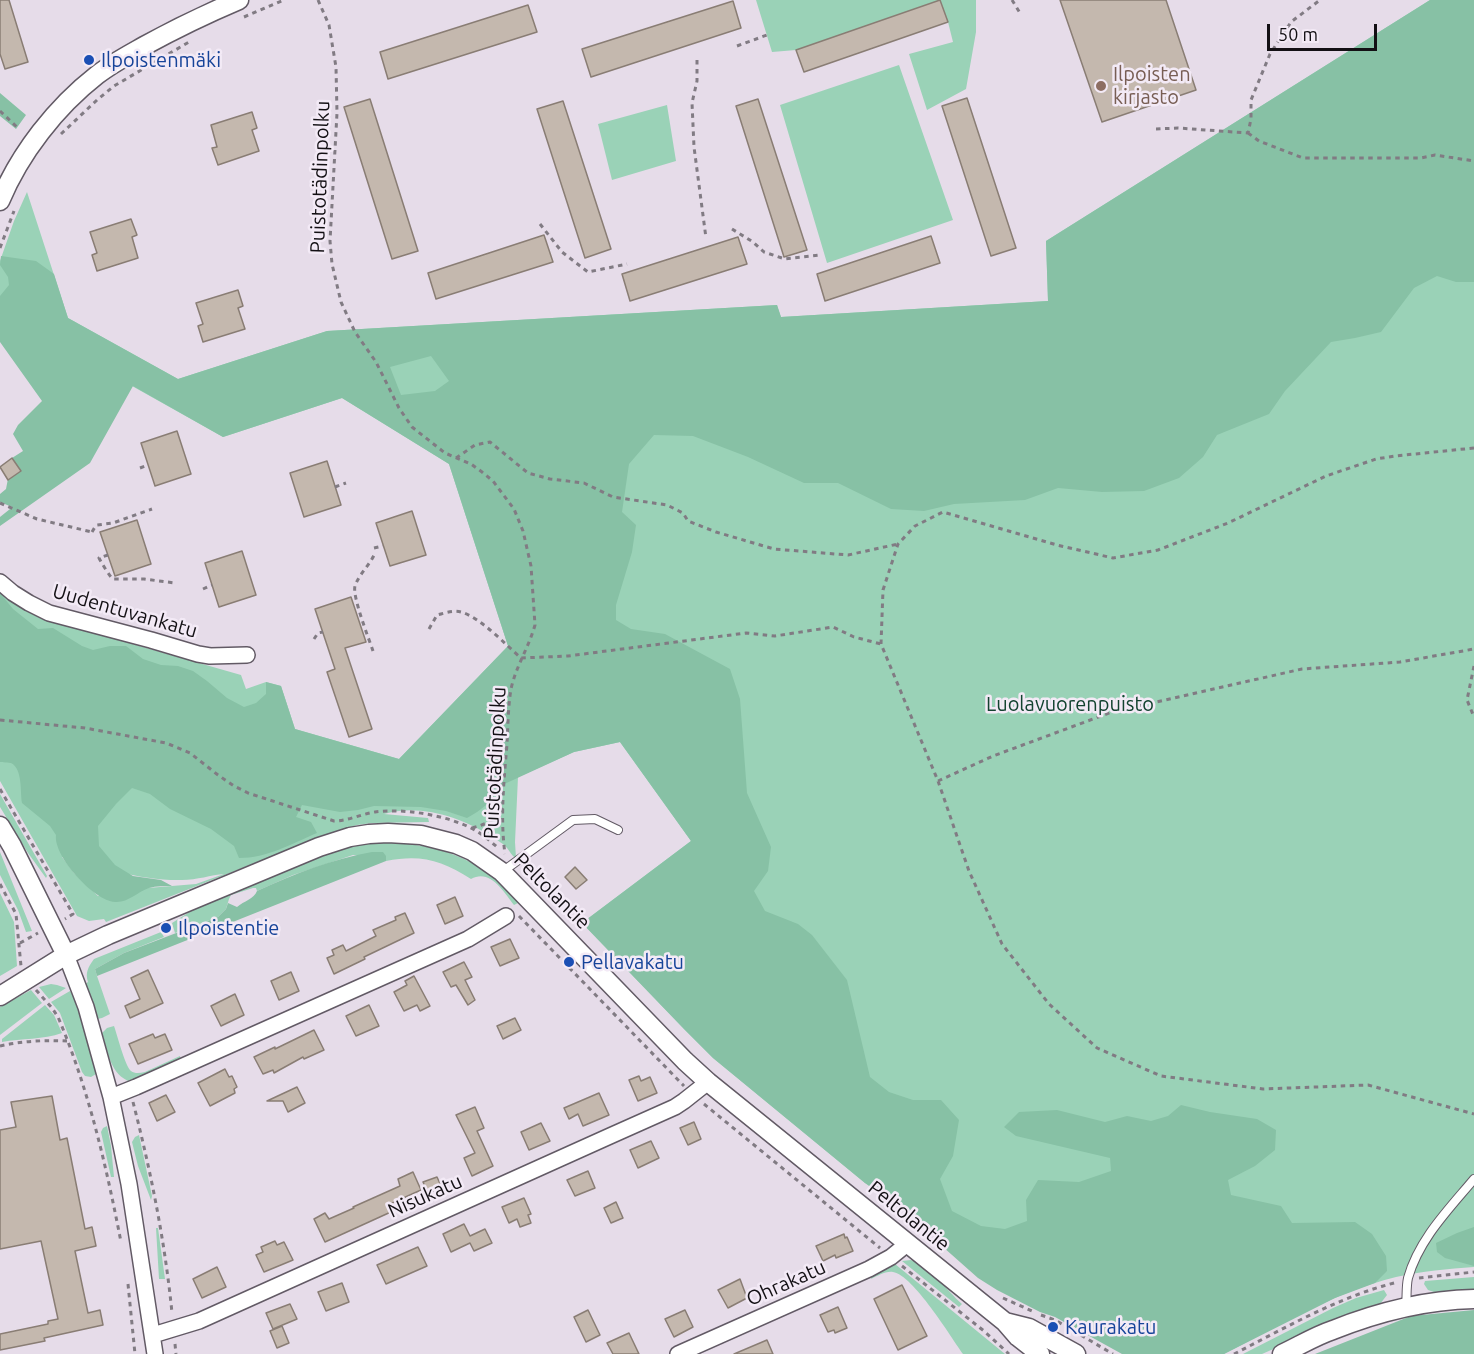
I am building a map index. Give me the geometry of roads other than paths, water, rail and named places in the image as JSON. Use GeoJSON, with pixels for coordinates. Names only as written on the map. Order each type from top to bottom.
{"type":"FeatureCollection","features":[{"type":"Feature","properties":{"kind":"street"},"geometry":{"type":"LineString","coordinates":[[9,202],[14,173],[33,142],[82,87],[130,54],[191,21],[240,9]]}},
{"type":"Feature","properties":{"kind":"street","name":"Uudentuvankatu"},"geometry":{"type":"LineString","coordinates":[[0,582],[13,593],[49,613],[198,654],[247,655]]}},
{"type":"Feature","properties":{"kind":"street"},"geometry":{"type":"LineString","coordinates":[[0,826],[66,955],[86,1007],[111,1097],[129,1184],[154,1354]]}},
{"type":"Feature","properties":{"kind":"street","name":"Peltolantie"},"geometry":{"type":"LineString","coordinates":[[0,996],[66,955],[108,934],[319,847],[369,834],[403,833],[456,844],[508,863],[685,1061],[907,1244],[999,1327],[1018,1337],[1040,1354]]}},
{"type":"Feature","properties":{"kind":"street"},"geometry":{"type":"LineString","coordinates":[[111,1097],[468,939],[506,916]]}},
{"type":"Feature","properties":{"kind":"street","name":"Nisukatu"},"geometry":{"type":"LineString","coordinates":[[153,1335],[199,1321],[675,1107],[708,1082]]}},
{"type":"Feature","properties":{"kind":"street","name":"Ohrakatu"},"geometry":{"type":"LineString","coordinates":[[678,1354],[869,1269],[891,1257],[907,1244]]}},
{"type":"Feature","properties":{"kind":"street"},"geometry":{"type":"LineString","coordinates":[[1282,1354],[1332,1330],[1406,1307],[1448,1300],[1474,1299]]}},
{"type":"Feature","properties":{"kind":"street","name":"Peltolantie"},"geometry":{"type":"LineString","coordinates":[[999,1327],[1029,1328],[1076,1354]]}},
{"type":"Feature","properties":{"kind":"lane"},"geometry":{"type":"LineString","coordinates":[[508,863],[573,820],[595,819],[618,830]]}},
{"type":"Feature","properties":{"kind":"lane"},"geometry":{"type":"LineString","coordinates":[[1406,1307],[1408,1280],[1416,1255],[1474,1179]]}},
{"type":"Feature","properties":{"kind":"place","name":"Ilpoistenmäki"},"geometry":{"type":"Point","coordinates":[89,60]}},
{"type":"Feature","properties":{"kind":"place","name":"Ilpoisten kirjasto"},"geometry":{"type":"Point","coordinates":[1101,86]}},
{"type":"Feature","properties":{"kind":"place","name":"Ilpoistentie"},"geometry":{"type":"Point","coordinates":[166,928]}},
{"type":"Feature","properties":{"kind":"place","name":"Pellavakatu"},"geometry":{"type":"Point","coordinates":[569,962]}},
{"type":"Feature","properties":{"kind":"place","name":"Kaurakatu"},"geometry":{"type":"Point","coordinates":[1053,1327]}},
{"type":"Feature","properties":{"kind":"park label","name":"Luolavuorenpuisto"},"geometry":{"type":"Point","coordinates":[1070,704]}}]}
